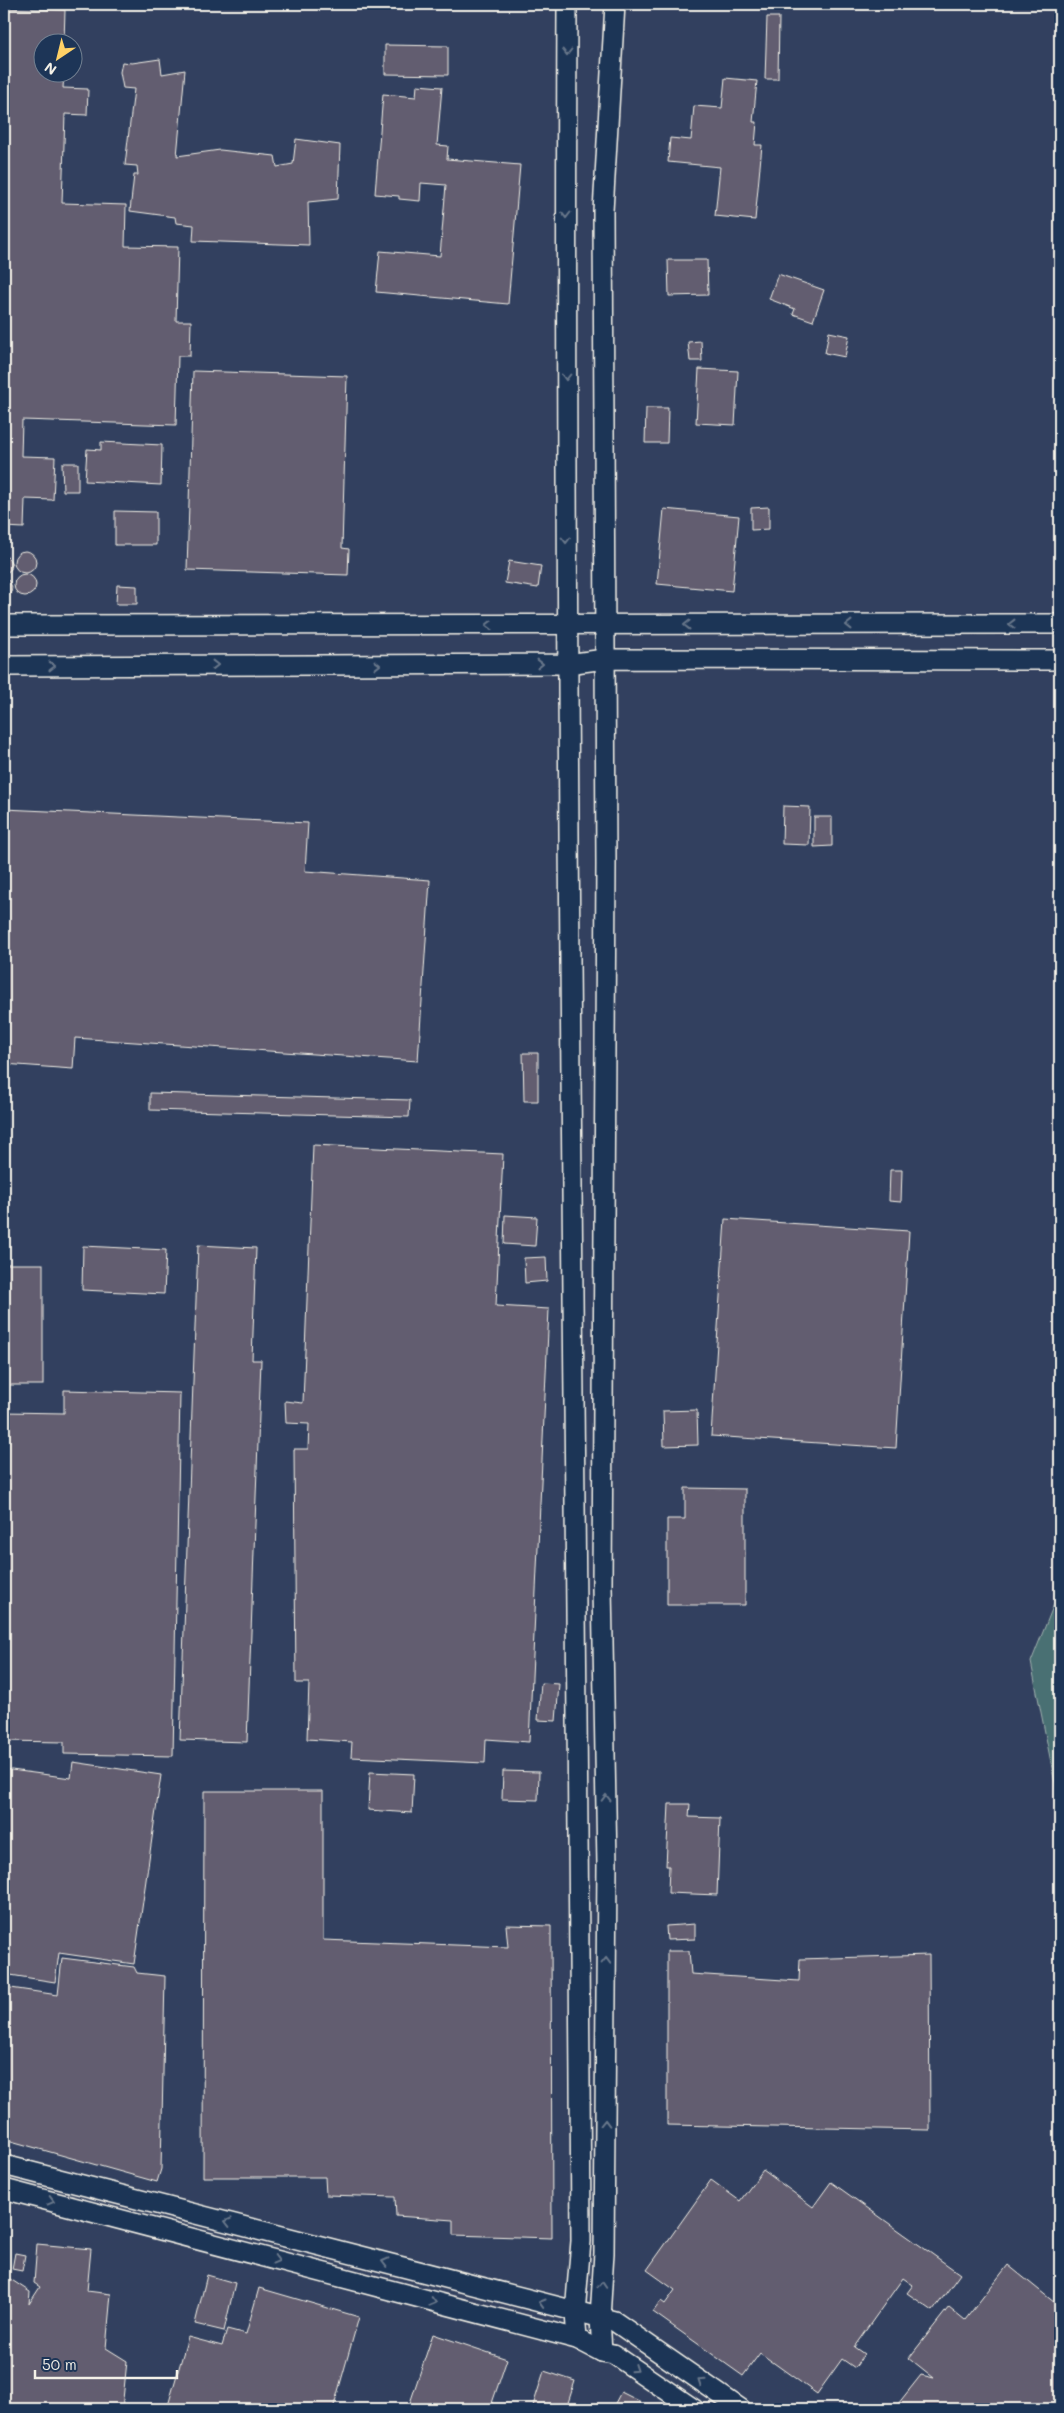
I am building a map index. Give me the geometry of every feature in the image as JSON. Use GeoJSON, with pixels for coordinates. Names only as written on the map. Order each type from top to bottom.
{"type":"FeatureCollection","features":[{"type":"Feature","properties":{"kind":"street"},"geometry":{"type":"LineString","coordinates":[[567,4],[566,664],[578,1676],[581,2191],[581,2241],[575,2313],[577,2339]]}},
{"type":"Feature","properties":{"kind":"street"},"geometry":{"type":"LineString","coordinates":[[602,2352],[600,2318],[604,2253],[607,1875],[602,1586],[606,875],[603,211],[615,4]]}},
{"type":"Feature","properties":{"kind":"street"},"geometry":{"type":"LineString","coordinates":[[4,625],[605,626],[1060,624]]}},
{"type":"Feature","properties":{"kind":"street"},"geometry":{"type":"LineString","coordinates":[[4,666],[566,664],[605,659],[1060,660]]}},
{"type":"Feature","properties":{"kind":"street"},"geometry":{"type":"LineString","coordinates":[[4,2165],[402,2266],[575,2313],[614,2321],[741,2409]]}},
{"type":"Feature","properties":{"kind":"street"},"geometry":{"type":"LineString","coordinates":[[4,2188],[577,2339],[602,2352],[613,2354],[694,2409]]}},
{"type":"Feature","properties":{"kind":"shaded area"},"geometry":{"type":"Polygon","coordinates":[[[4,4],[1060,4],[1060,2409],[4,2409],[4,4]]]}},
{"type":"Feature","properties":{"kind":"green space"},"geometry":{"type":"Polygon","coordinates":[[[1060,1589],[1060,1808],[1031,1662],[1060,1589]]]}},
{"type":"Feature","properties":{"kind":"building"},"geometry":{"type":"Polygon","coordinates":[[[4,8],[65,10],[64,32],[32,32],[32,82],[63,82],[63,88],[88,89],[87,115],[65,114],[62,203],[126,205],[125,246],[178,247],[176,321],[191,321],[190,356],[178,356],[176,425],[22,420],[21,456],[55,457],[53,500],[25,499],[24,528],[4,527],[4,8]]]}},
{"type":"Feature","properties":{"kind":"building"},"geometry":{"type":"Polygon","coordinates":[[[767,17],[779,17],[778,79],[765,79],[767,17]]]}},
{"type":"Feature","properties":{"kind":"building"},"geometry":{"type":"Polygon","coordinates":[[[385,45],[448,46],[448,75],[385,74],[385,45]]]}},
{"type":"Feature","properties":{"kind":"building"},"geometry":{"type":"Polygon","coordinates":[[[160,59],[162,74],[185,70],[177,156],[220,150],[275,156],[277,167],[293,164],[296,139],[340,145],[338,199],[308,202],[309,245],[193,241],[194,225],[176,223],[175,217],[130,211],[134,175],[138,175],[137,166],[125,165],[134,89],[123,88],[120,72],[122,62],[132,63],[160,59]]]}},
{"type":"Feature","properties":{"kind":"building"},"geometry":{"type":"Polygon","coordinates":[[[725,78],[757,81],[753,122],[757,122],[755,145],[762,145],[755,220],[715,216],[720,167],[668,162],[670,138],[691,140],[694,106],[722,108],[725,78]]]}},
{"type":"Feature","properties":{"kind":"building"},"geometry":{"type":"Polygon","coordinates":[[[417,85],[442,87],[437,145],[448,146],[447,159],[520,165],[508,304],[376,292],[380,251],[440,256],[446,185],[421,183],[420,201],[399,199],[399,196],[375,194],[383,94],[416,97],[417,85]]]}},
{"type":"Feature","properties":{"kind":"building"},"geometry":{"type":"Polygon","coordinates":[[[668,260],[707,260],[708,295],[669,296],[668,260]]]}},
{"type":"Feature","properties":{"kind":"building"},"geometry":{"type":"Polygon","coordinates":[[[778,274],[824,290],[813,321],[793,314],[795,309],[769,299],[778,274]]]}},
{"type":"Feature","properties":{"kind":"building"},"geometry":{"type":"Polygon","coordinates":[[[829,332],[849,336],[845,357],[825,353],[829,332]]]}},
{"type":"Feature","properties":{"kind":"building"},"geometry":{"type":"Polygon","coordinates":[[[701,341],[702,361],[690,361],[688,342],[701,341]]]}},
{"type":"Feature","properties":{"kind":"building"},"geometry":{"type":"Polygon","coordinates":[[[699,369],[738,371],[735,425],[696,423],[699,369]]]}},
{"type":"Feature","properties":{"kind":"building"},"geometry":{"type":"Polygon","coordinates":[[[193,371],[347,376],[342,548],[349,549],[348,575],[187,570],[193,371]]]}},
{"type":"Feature","properties":{"kind":"building"},"geometry":{"type":"Polygon","coordinates":[[[646,408],[668,408],[667,443],[645,443],[646,408]]]}},
{"type":"Feature","properties":{"kind":"building"},"geometry":{"type":"Polygon","coordinates":[[[101,442],[162,445],[161,485],[85,481],[87,449],[101,450],[101,442]]]}},
{"type":"Feature","properties":{"kind":"building"},"geometry":{"type":"Polygon","coordinates":[[[62,463],[78,463],[78,491],[63,491],[62,463]]]}},
{"type":"Feature","properties":{"kind":"building"},"geometry":{"type":"Polygon","coordinates":[[[769,507],[769,529],[751,530],[751,508],[769,507]]]}},
{"type":"Feature","properties":{"kind":"building"},"geometry":{"type":"Polygon","coordinates":[[[664,509],[739,516],[732,591],[657,584],[664,509]]]}},
{"type":"Feature","properties":{"kind":"building"},"geometry":{"type":"Polygon","coordinates":[[[115,511],[156,512],[156,545],[115,545],[115,511]]]}},
{"type":"Feature","properties":{"kind":"building"},"geometry":{"type":"Polygon","coordinates":[[[25,551],[33,554],[36,562],[33,570],[25,573],[17,570],[14,562],[17,554],[25,551]]]}},
{"type":"Feature","properties":{"kind":"building"},"geometry":{"type":"Polygon","coordinates":[[[4,554],[12,564],[11,569],[4,575],[4,554]]]}},
{"type":"Feature","properties":{"kind":"building"},"geometry":{"type":"Polygon","coordinates":[[[509,561],[541,566],[538,588],[505,583],[509,561]]]}},
{"type":"Feature","properties":{"kind":"building"},"geometry":{"type":"Polygon","coordinates":[[[25,574],[33,577],[36,585],[33,593],[25,596],[17,593],[14,585],[17,577],[25,574]]]}},
{"type":"Feature","properties":{"kind":"building"},"geometry":{"type":"Polygon","coordinates":[[[4,577],[12,587],[11,593],[4,598],[4,577]]]}},
{"type":"Feature","properties":{"kind":"building"},"geometry":{"type":"Polygon","coordinates":[[[117,585],[137,586],[137,604],[116,604],[117,585]]]}},
{"type":"Feature","properties":{"kind":"building"},"geometry":{"type":"Polygon","coordinates":[[[783,806],[810,807],[809,845],[782,844],[783,806]]]}},
{"type":"Feature","properties":{"kind":"building"},"geometry":{"type":"Polygon","coordinates":[[[4,809],[308,823],[305,871],[430,880],[418,1061],[75,1038],[73,1069],[4,1064],[4,809]]]}},
{"type":"Feature","properties":{"kind":"building"},"geometry":{"type":"Polygon","coordinates":[[[814,817],[832,817],[832,846],[814,847],[814,817]]]}},
{"type":"Feature","properties":{"kind":"building"},"geometry":{"type":"Polygon","coordinates":[[[523,1053],[538,1053],[538,1101],[524,1101],[523,1053]]]}},
{"type":"Feature","properties":{"kind":"building"},"geometry":{"type":"Polygon","coordinates":[[[150,1093],[410,1100],[409,1117],[150,1110],[150,1093]]]}},
{"type":"Feature","properties":{"kind":"building"},"geometry":{"type":"Polygon","coordinates":[[[313,1145],[503,1154],[496,1306],[549,1309],[529,1742],[486,1739],[485,1763],[351,1757],[352,1742],[307,1739],[309,1683],[296,1683],[294,1449],[308,1449],[309,1424],[286,1423],[285,1401],[303,1403],[313,1145]]]}},
{"type":"Feature","properties":{"kind":"building"},"geometry":{"type":"Polygon","coordinates":[[[890,1170],[902,1170],[901,1202],[889,1201],[890,1170]]]}},
{"type":"Feature","properties":{"kind":"building"},"geometry":{"type":"Polygon","coordinates":[[[505,1215],[537,1217],[535,1246],[504,1244],[505,1215]]]}},
{"type":"Feature","properties":{"kind":"building"},"geometry":{"type":"Polygon","coordinates":[[[725,1219],[909,1231],[896,1448],[711,1436],[725,1219]]]}},
{"type":"Feature","properties":{"kind":"building"},"geometry":{"type":"Polygon","coordinates":[[[198,1245],[256,1248],[252,1360],[261,1360],[247,1742],[180,1740],[198,1245]]]}},
{"type":"Feature","properties":{"kind":"building"},"geometry":{"type":"Polygon","coordinates":[[[83,1246],[166,1250],[164,1294],[82,1290],[83,1246]]]}},
{"type":"Feature","properties":{"kind":"building"},"geometry":{"type":"Polygon","coordinates":[[[546,1257],[547,1281],[525,1283],[524,1258],[546,1257]]]}},
{"type":"Feature","properties":{"kind":"building"},"geometry":{"type":"Polygon","coordinates":[[[4,1264],[43,1264],[43,1385],[4,1385],[4,1264]]]}},
{"type":"Feature","properties":{"kind":"building"},"geometry":{"type":"Polygon","coordinates":[[[64,1390],[180,1393],[173,1756],[64,1754],[64,1742],[4,1741],[4,1412],[64,1413],[64,1390]]]}},
{"type":"Feature","properties":{"kind":"building"},"geometry":{"type":"Polygon","coordinates":[[[697,1410],[698,1445],[664,1446],[663,1411],[697,1410]]]}},
{"type":"Feature","properties":{"kind":"building"},"geometry":{"type":"Polygon","coordinates":[[[685,1488],[745,1489],[745,1605],[667,1605],[667,1519],[685,1519],[685,1488]]]}},
{"type":"Feature","properties":{"kind":"building"},"geometry":{"type":"Polygon","coordinates":[[[541,1683],[559,1684],[556,1721],[538,1720],[541,1683]]]}},
{"type":"Feature","properties":{"kind":"building"},"geometry":{"type":"Polygon","coordinates":[[[73,1762],[161,1775],[134,1964],[59,1953],[55,1982],[4,1974],[4,1769],[71,1778],[73,1762]]]}},
{"type":"Feature","properties":{"kind":"building"},"geometry":{"type":"Polygon","coordinates":[[[503,1771],[539,1772],[538,1800],[502,1799],[503,1771]]]}},
{"type":"Feature","properties":{"kind":"building"},"geometry":{"type":"Polygon","coordinates":[[[370,1772],[414,1774],[412,1813],[368,1810],[370,1772]]]}},
{"type":"Feature","properties":{"kind":"building"},"geometry":{"type":"Polygon","coordinates":[[[204,1791],[323,1791],[323,1940],[508,1947],[506,1925],[551,1926],[552,2238],[453,2235],[453,2220],[396,2216],[395,2197],[326,2195],[325,2177],[203,2177],[204,1791]]]}},
{"type":"Feature","properties":{"kind":"building"},"geometry":{"type":"Polygon","coordinates":[[[669,1804],[690,1804],[689,1817],[720,1818],[717,1895],[668,1893],[669,1866],[666,1866],[669,1804]]]}},
{"type":"Feature","properties":{"kind":"building"},"geometry":{"type":"Polygon","coordinates":[[[695,1924],[695,1939],[667,1940],[666,1926],[695,1924]]]}},
{"type":"Feature","properties":{"kind":"building"},"geometry":{"type":"Polygon","coordinates":[[[667,1951],[689,1951],[691,1974],[799,1981],[800,1959],[929,1955],[930,2130],[667,2125],[667,1951]]]}},
{"type":"Feature","properties":{"kind":"building"},"geometry":{"type":"Polygon","coordinates":[[[62,1958],[134,1967],[137,1973],[165,1976],[161,2169],[157,2182],[4,2139],[4,1987],[58,1995],[62,1958]]]}},
{"type":"Feature","properties":{"kind":"building"},"geometry":{"type":"Polygon","coordinates":[[[763,2170],[813,2207],[831,2182],[960,2274],[933,2311],[907,2293],[913,2285],[903,2278],[854,2347],[864,2354],[855,2368],[842,2359],[817,2394],[760,2353],[743,2376],[653,2312],[661,2301],[665,2304],[675,2290],[647,2270],[711,2180],[740,2201],[763,2170]]]}},
{"type":"Feature","properties":{"kind":"building"},"geometry":{"type":"Polygon","coordinates":[[[4,2224],[7,2224],[4,2263],[4,2224]]]}},
{"type":"Feature","properties":{"kind":"building"},"geometry":{"type":"Polygon","coordinates":[[[37,2244],[91,2249],[87,2291],[111,2294],[106,2348],[127,2361],[122,2409],[4,2409],[4,2275],[30,2292],[29,2304],[40,2287],[34,2283],[37,2244]]]}},
{"type":"Feature","properties":{"kind":"building"},"geometry":{"type":"Polygon","coordinates":[[[15,2253],[25,2255],[22,2271],[12,2269],[15,2253]]]}},
{"type":"Feature","properties":{"kind":"building"},"geometry":{"type":"Polygon","coordinates":[[[1008,2265],[1060,2307],[1060,2409],[905,2409],[898,2404],[921,2375],[934,2378],[909,2358],[949,2307],[965,2320],[1008,2265]]]}},
{"type":"Feature","properties":{"kind":"building"},"geometry":{"type":"Polygon","coordinates":[[[207,2275],[235,2283],[224,2331],[195,2324],[207,2275]]]}},
{"type":"Feature","properties":{"kind":"building"},"geometry":{"type":"Polygon","coordinates":[[[259,2288],[359,2317],[333,2409],[167,2409],[188,2337],[222,2346],[227,2329],[246,2334],[259,2288]]]}},
{"type":"Feature","properties":{"kind":"building"},"geometry":{"type":"Polygon","coordinates":[[[433,2334],[507,2359],[490,2409],[408,2409],[433,2334]]]}},
{"type":"Feature","properties":{"kind":"building"},"geometry":{"type":"Polygon","coordinates":[[[544,2371],[575,2381],[566,2409],[532,2409],[544,2371]]]}},
{"type":"Feature","properties":{"kind":"building"},"geometry":{"type":"Polygon","coordinates":[[[621,2392],[641,2402],[638,2409],[612,2409],[621,2392]]]}}]}
